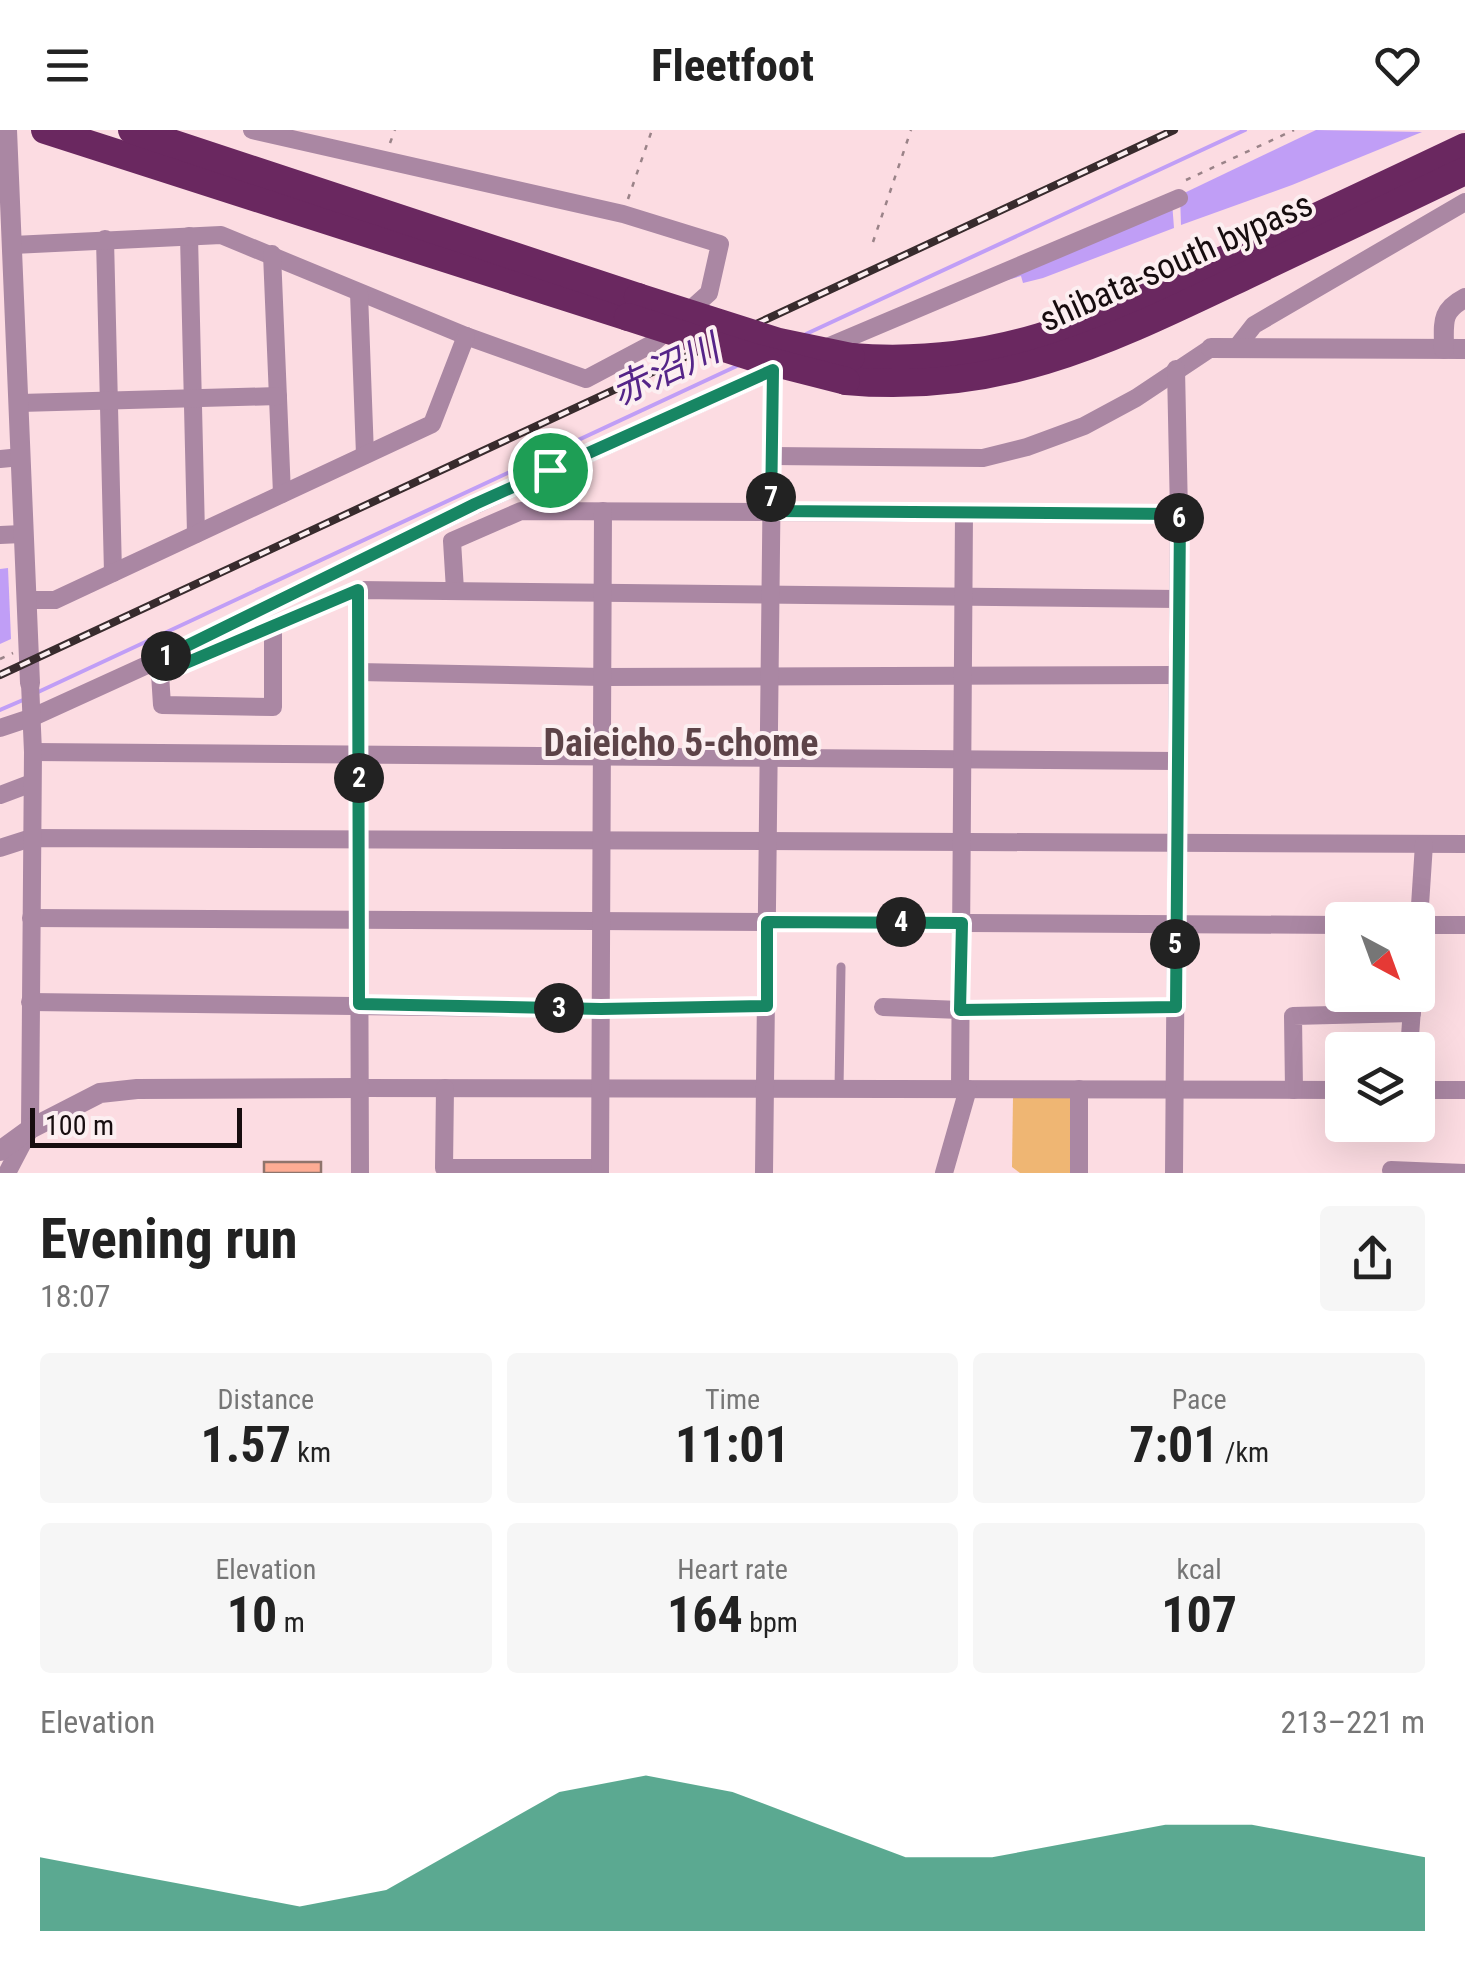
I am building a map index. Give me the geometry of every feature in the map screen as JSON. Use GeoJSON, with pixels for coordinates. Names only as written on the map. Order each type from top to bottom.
{"type":"FeatureCollection","features":[{"type":"Feature","properties":{"kind":"highway"},"geometry":{"type":"LineString","coordinates":[[45,130],[633,307]]}},
{"type":"Feature","properties":{"kind":"highway"},"geometry":{"type":"LineString","coordinates":[[132,130],[633,307],[752,356],[848,369]]}},
{"type":"Feature","properties":{"kind":"highway","name":"shibata-south bypass"},"geometry":{"type":"LineString","coordinates":[[848,369],[965,356],[1060,332],[1127,305],[1465,147]]}},
{"type":"Feature","properties":{"kind":"highway","name":"shibata-south bypass"},"geometry":{"type":"LineString","coordinates":[[848,369],[926,385],[1018,370],[1068,355],[1141,326],[1465,171]]}},
{"type":"Feature","properties":{"kind":"street"},"geometry":{"type":"LineString","coordinates":[[7,130],[20,404],[10,458],[28,600],[33,718],[30,1128],[8,1173]]}},
{"type":"Feature","properties":{"kind":"street"},"geometry":{"type":"LineString","coordinates":[[13,245],[221,234],[466,336],[586,380],[652,344],[709,293],[720,244],[622,214],[252,130]]}},
{"type":"Feature","properties":{"kind":"street"},"geometry":{"type":"LineString","coordinates":[[159,667],[475,504],[1182,189]]}},
{"type":"Feature","properties":{"kind":"street"},"geometry":{"type":"LineString","coordinates":[[1236,348],[1254,325],[1465,202]]}},
{"type":"Feature","properties":{"kind":"street"},"geometry":{"type":"LineString","coordinates":[[189,236],[196,534]]}},
{"type":"Feature","properties":{"kind":"street"},"geometry":{"type":"LineString","coordinates":[[106,239],[113,572]]}},
{"type":"Feature","properties":{"kind":"street"},"geometry":{"type":"LineString","coordinates":[[272,254],[282,494]]}},
{"type":"Feature","properties":{"kind":"street"},"geometry":{"type":"LineString","coordinates":[[359,293],[364,455]]}},
{"type":"Feature","properties":{"kind":"street"},"geometry":{"type":"LineString","coordinates":[[772,456],[982,458],[1084,426],[1136,398],[1210,348],[1454,349],[1444,316],[1451,305],[1465,298]]}},
{"type":"Feature","properties":{"kind":"street"},"geometry":{"type":"LineString","coordinates":[[28,600],[54,600],[432,424],[466,336]]}},
{"type":"Feature","properties":{"kind":"street"},"geometry":{"type":"LineString","coordinates":[[1174,1173],[1180,514],[1176,369]]}},
{"type":"Feature","properties":{"kind":"street"},"geometry":{"type":"LineString","coordinates":[[764,1173],[773,370]]}},
{"type":"Feature","properties":{"kind":"street"},"geometry":{"type":"LineString","coordinates":[[20,404],[278,396]]}},
{"type":"Feature","properties":{"kind":"street"},"geometry":{"type":"LineString","coordinates":[[455,590],[452,541],[522,511],[1180,514]]}},
{"type":"Feature","properties":{"kind":"street"},"geometry":{"type":"LineString","coordinates":[[445,1088],[444,1168],[600,1170],[603,511]]}},
{"type":"Feature","properties":{"kind":"street"},"geometry":{"type":"LineString","coordinates":[[944,1173],[964,1089],[960,1010],[964,512]]}},
{"type":"Feature","properties":{"kind":"street"},"geometry":{"type":"LineString","coordinates":[[0,535],[22,534]]}},
{"type":"Feature","properties":{"kind":"street"},"geometry":{"type":"LineString","coordinates":[[0,728],[273,626],[358,590],[1178,599]]}},
{"type":"Feature","properties":{"kind":"street"},"geometry":{"type":"LineString","coordinates":[[358,590],[360,1173]]}},
{"type":"Feature","properties":{"kind":"street"},"geometry":{"type":"LineString","coordinates":[[159,667],[162,705],[273,706],[273,626]]}},
{"type":"Feature","properties":{"kind":"street"},"geometry":{"type":"LineString","coordinates":[[358,672],[602,677],[1177,675]]}},
{"type":"Feature","properties":{"kind":"street"},"geometry":{"type":"LineString","coordinates":[[33,752],[1176,762]]}},
{"type":"Feature","properties":{"kind":"street"},"geometry":{"type":"LineString","coordinates":[[0,796],[32,783]]}},
{"type":"Feature","properties":{"kind":"street"},"geometry":{"type":"LineString","coordinates":[[0,848],[31,838],[1465,844]]}},
{"type":"Feature","properties":{"kind":"street"},"geometry":{"type":"LineString","coordinates":[[1420,902],[1424,844]]}},
{"type":"Feature","properties":{"kind":"street"},"geometry":{"type":"LineString","coordinates":[[31,918],[1325,925]]}},
{"type":"Feature","properties":{"kind":"street"},"geometry":{"type":"LineString","coordinates":[[1435,925],[1465,925]]}},
{"type":"Feature","properties":{"kind":"street"},"geometry":{"type":"LineString","coordinates":[[30,1002],[601,1009],[767,1006]]}},
{"type":"Feature","properties":{"kind":"street"},"geometry":{"type":"LineString","coordinates":[[883,1007],[1176,1007]]}},
{"type":"Feature","properties":{"kind":"street"},"geometry":{"type":"LineString","coordinates":[[1294,1090],[1293,1016],[1333,1012]]}},
{"type":"Feature","properties":{"kind":"street"},"geometry":{"type":"LineString","coordinates":[[0,1150],[30,1128],[100,1093],[137,1088],[1325,1090]]}},
{"type":"Feature","properties":{"kind":"street"},"geometry":{"type":"LineString","coordinates":[[1079,1089],[1079,1173]]}},
{"type":"Feature","properties":{"kind":"street"},"geometry":{"type":"LineString","coordinates":[[1435,1090],[1465,1090]]}},
{"type":"Feature","properties":{"kind":"street"},"geometry":{"type":"LineString","coordinates":[[1392,1170],[1465,1173]]}},
{"type":"Feature","properties":{"kind":"lane"},"geometry":{"type":"LineString","coordinates":[[838,1089],[841,967]]}},
{"type":"Feature","properties":{"kind":"path"},"geometry":{"type":"LineString","coordinates":[[622,214],[652,130]]}},
{"type":"Feature","properties":{"kind":"path"},"geometry":{"type":"LineString","coordinates":[[873,242],[911,130]]}},
{"type":"Feature","properties":{"kind":"path"},"geometry":{"type":"LineString","coordinates":[[1182,189],[1294,130]]}},
{"type":"Feature","properties":{"kind":"shaded area"},"geometry":{"type":"Polygon","coordinates":[[[1316,130],[1422,132],[1181,225],[1180,195],[1316,130]]]}},
{"type":"Feature","properties":{"kind":"shaded area"},"geometry":{"type":"Polygon","coordinates":[[[1172,202],[1174,228],[1043,278],[1023,283],[1021,276],[997,283],[1172,202]]]}},
{"type":"Feature","properties":{"kind":"shaded area"},"geometry":{"type":"Polygon","coordinates":[[[8,568],[11,639],[0,644],[0,569],[8,568]]]}},
{"type":"Feature","properties":{"kind":"shaded area"},"geometry":{"type":"Polygon","coordinates":[[[1074,1096],[1075,1173],[1020,1173],[1012,1167],[1013,1097],[1074,1096]]]}},
{"type":"Feature","properties":{"kind":"building"},"geometry":{"type":"Polygon","coordinates":[[[264,1162],[321,1162],[321,1173],[264,1173],[264,1162]]]}},
{"type":"Feature","properties":{"kind":"waterway","name":"赤沼川"},"geometry":{"type":"LineString","coordinates":[[806,334],[1245,130]]}},
{"type":"Feature","properties":{"kind":"waterway","name":"赤沼川"},"geometry":{"type":"LineString","coordinates":[[36,693],[739,365]]}},
{"type":"Feature","properties":{"kind":"waterway","name":"赤沼川"},"geometry":{"type":"LineString","coordinates":[[0,710],[23,700]]}},
{"type":"Feature","properties":{"kind":"railway"},"geometry":{"type":"LineString","coordinates":[[0,675],[1174,130]]}},
{"type":"Feature","properties":{"kind":"district","name":"Daieicho 5-chome"},"geometry":{"type":"Point","coordinates":[681,743]}},
{"type":"Feature","properties":{"kind":"route"},"geometry":{"type":"LineString","coordinates":[[773,370],[771,511],[1180,514],[1176,1007],[960,1010],[962,923],[767,922],[767,1006],[601,1009],[359,1004],[358,590],[160,674],[158,660],[550,470],[773,370]]}}]}
